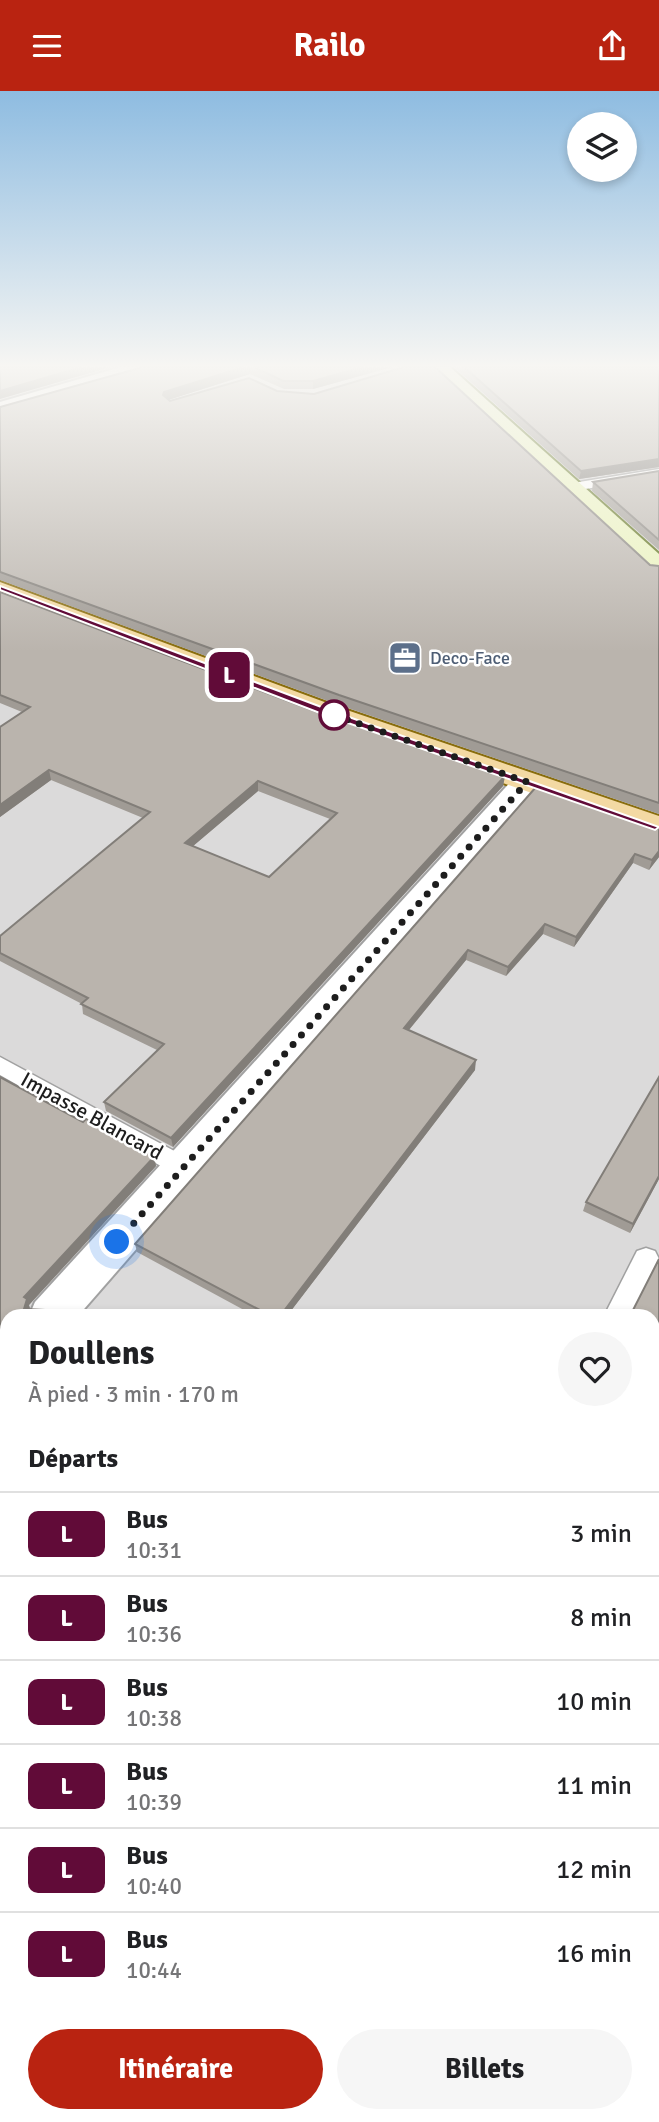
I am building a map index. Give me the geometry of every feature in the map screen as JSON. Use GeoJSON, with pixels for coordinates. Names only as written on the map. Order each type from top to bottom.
{"type":"FeatureCollection","features":[{"type":"Feature","properties":{"kind":"main road"},"geometry":{"type":"LineString","coordinates":[[0,589],[328,713],[659,827]]}},
{"type":"Feature","properties":{"kind":"street"},"geometry":{"type":"LineString","coordinates":[[545,462],[659,567]]}},
{"type":"Feature","properties":{"kind":"street"},"geometry":{"type":"LineString","coordinates":[[57,1309],[527,782]]}},
{"type":"Feature","properties":{"kind":"lane"},"geometry":{"type":"LineString","coordinates":[[573,487],[659,473]]}},
{"type":"Feature","properties":{"kind":"lane","name":"Impasse Blancard"},"geometry":{"type":"LineString","coordinates":[[0,1065],[183,1167]]}},
{"type":"Feature","properties":{"kind":"lane"},"geometry":{"type":"LineString","coordinates":[[621,1309],[646,1259]]}},
{"type":"Feature","properties":{"kind":"shaded area"},"geometry":{"type":"Polygon","coordinates":[[[0,462],[659,462],[659,1309],[0,1309],[0,462]]]}},
{"type":"Feature","properties":{"kind":"building"},"geometry":{"type":"Polygon","coordinates":[[[0,462],[538,462],[650,565],[659,566],[659,803],[339,695],[0,572],[0,462]]]}},
{"type":"Feature","properties":{"kind":"building"},"geometry":{"type":"Polygon","coordinates":[[[571,462],[641,462],[581,471],[571,462]]]}},
{"type":"Feature","properties":{"kind":"building"},"geometry":{"type":"Polygon","coordinates":[[[659,471],[659,540],[593,482],[659,471]]]}},
{"type":"Feature","properties":{"kind":"building"},"geometry":{"type":"Polygon","coordinates":[[[0,592],[317,712],[505,776],[171,1138],[104,1102],[164,1044],[81,1004],[88,998],[0,953],[0,936],[150,812],[49,770],[0,805],[0,727],[30,707],[0,695],[0,592]],[[258,781],[185,843],[269,877],[337,813],[258,781]]]}},
{"type":"Feature","properties":{"kind":"building"},"geometry":{"type":"Polygon","coordinates":[[[536,787],[659,829],[659,851],[652,860],[635,854],[576,937],[545,924],[508,967],[468,950],[404,1028],[476,1060],[285,1309],[258,1309],[135,1244],[536,787]]]}},
{"type":"Feature","properties":{"kind":"building"},"geometry":{"type":"Polygon","coordinates":[[[0,1077],[83,1122],[86,1119],[154,1157],[24,1297],[27,1299],[24,1309],[0,1309],[0,1077]]]}},
{"type":"Feature","properties":{"kind":"building"},"geometry":{"type":"Polygon","coordinates":[[[659,1077],[659,1176],[633,1224],[586,1202],[659,1077]]]}},
{"type":"Feature","properties":{"kind":"building"},"geometry":{"type":"Polygon","coordinates":[[[659,1259],[659,1309],[634,1309],[659,1259]]]}},
{"type":"Feature","properties":{"kind":"bus line","name":"L"},"geometry":{"type":"LineString","coordinates":[[0,589],[328,713],[659,827]]}},
{"type":"Feature","properties":{"kind":"place","name":"Deco-Face"},"geometry":{"type":"Point","coordinates":[405,658]}},
{"type":"Feature","properties":{"kind":"route"},"geometry":{"type":"LineString","coordinates":[[117,1242],[527,782],[328,713],[334,715]]}}]}
